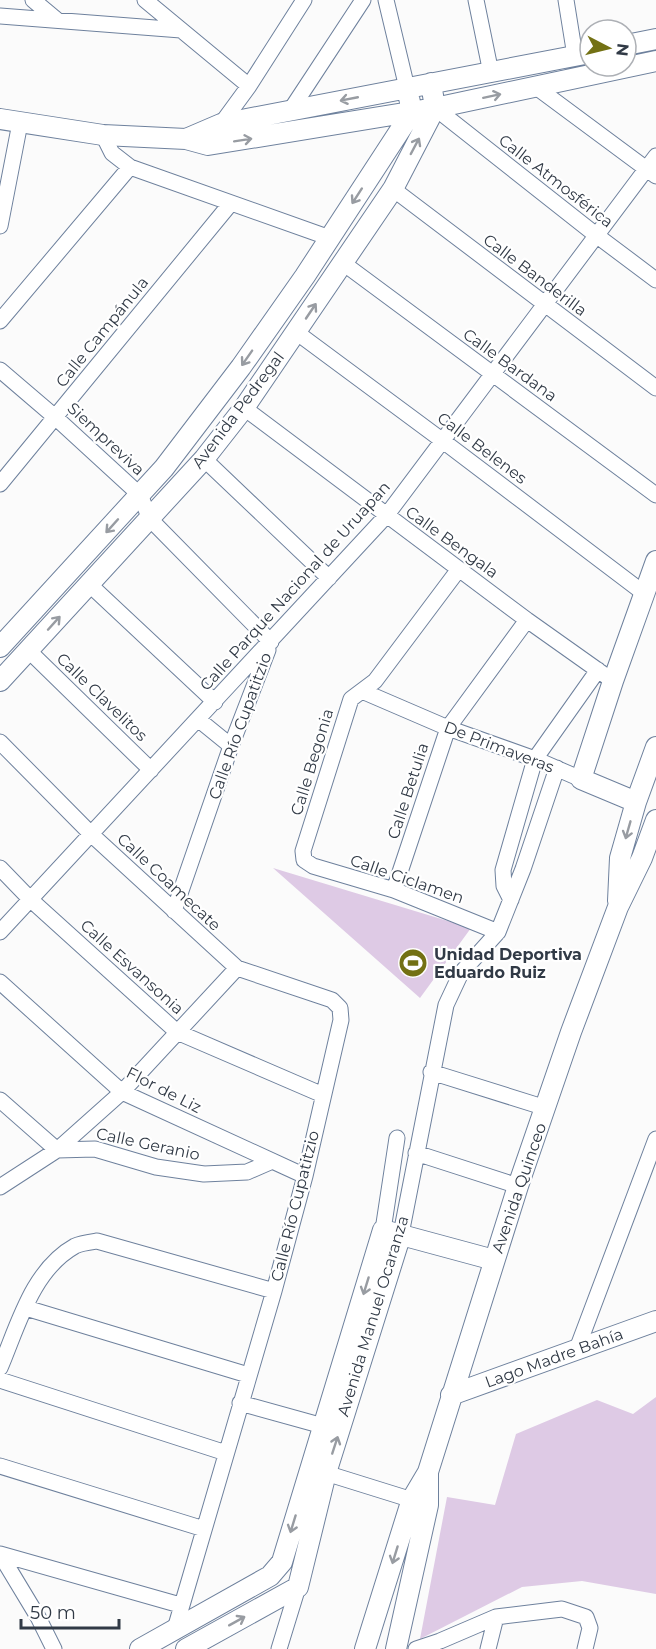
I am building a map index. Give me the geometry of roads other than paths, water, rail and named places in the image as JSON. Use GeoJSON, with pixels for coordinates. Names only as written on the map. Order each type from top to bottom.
{"type":"FeatureCollection","features":[{"type":"Feature","properties":{"kind":"street"},"geometry":{"type":"LineString","coordinates":[[33,0],[57,20]]}},
{"type":"Feature","properties":{"kind":"street"},"geometry":{"type":"LineString","coordinates":[[145,0],[249,86]]}},
{"type":"Feature","properties":{"kind":"street"},"geometry":{"type":"LineString","coordinates":[[208,146],[304,0]]}},
{"type":"Feature","properties":{"kind":"street"},"geometry":{"type":"LineString","coordinates":[[290,111],[363,0]]}},
{"type":"Feature","properties":{"kind":"street"},"geometry":{"type":"LineString","coordinates":[[386,0],[412,112]]}},
{"type":"Feature","properties":{"kind":"street"},"geometry":{"type":"LineString","coordinates":[[476,0],[491,73]]}},
{"type":"Feature","properties":{"kind":"street"},"geometry":{"type":"LineString","coordinates":[[566,0],[578,40]]}},
{"type":"Feature","properties":{"kind":"street"},"geometry":{"type":"LineString","coordinates":[[0,15],[181,30]]}},
{"type":"Feature","properties":{"kind":"street"},"geometry":{"type":"LineString","coordinates":[[638,43],[656,39]]}},
{"type":"Feature","properties":{"kind":"street"},"geometry":{"type":"LineString","coordinates":[[186,139],[221,124],[578,55]]}},
{"type":"Feature","properties":{"kind":"street"},"geometry":{"type":"LineString","coordinates":[[0,119],[103,135],[186,139],[208,146],[435,108],[656,61]]}},
{"type":"Feature","properties":{"kind":"street"},"geometry":{"type":"LineString","coordinates":[[431,83],[435,108]]}},
{"type":"Feature","properties":{"kind":"street"},"geometry":{"type":"LineString","coordinates":[[536,87],[651,173]]}},
{"type":"Feature","properties":{"kind":"street","name":"Avenida Pedregal"},"geometry":{"type":"LineString","coordinates":[[2,675],[150,519],[204,459],[244,408],[393,189],[435,108]]}},
{"type":"Feature","properties":{"kind":"street","name":"Calle Atmosférica"},"geometry":{"type":"LineString","coordinates":[[435,108],[656,280]]}},
{"type":"Feature","properties":{"kind":"street","name":"Avenida Pedregal"},"geometry":{"type":"LineString","coordinates":[[0,647],[164,468],[241,367],[412,112]]}},
{"type":"Feature","properties":{"kind":"street"},"geometry":{"type":"LineString","coordinates":[[0,226],[20,123]]}},
{"type":"Feature","properties":{"kind":"street"},"geometry":{"type":"LineString","coordinates":[[103,135],[112,153],[130,167],[330,237]]}},
{"type":"Feature","properties":{"kind":"street","name":"Calle Parque Nacional de Uruapan"},"geometry":{"type":"LineString","coordinates":[[0,932],[387,516],[596,235],[651,173],[656,156]]}},
{"type":"Feature","properties":{"kind":"street"},"geometry":{"type":"LineString","coordinates":[[0,321],[130,167]]}},
{"type":"Feature","properties":{"kind":"street","name":"Calle Banderilla"},"geometry":{"type":"LineString","coordinates":[[393,189],[656,388]]}},
{"type":"Feature","properties":{"kind":"street","name":"Calle Campánula"},"geometry":{"type":"LineString","coordinates":[[0,484],[231,203]]}},
{"type":"Feature","properties":{"kind":"street","name":"Calle Bardana"},"geometry":{"type":"LineString","coordinates":[[343,263],[656,495]]}},
{"type":"Feature","properties":{"kind":"street","name":"Calle Belenes"},"geometry":{"type":"LineString","coordinates":[[296,332],[645,594]]}},
{"type":"Feature","properties":{"kind":"street","name":"Siempreviva"},"geometry":{"type":"LineString","coordinates":[[0,370],[140,495],[150,519]]}},
{"type":"Feature","properties":{"kind":"street","name":"Calle Bengala"},"geometry":{"type":"LineString","coordinates":[[244,408],[527,620],[605,675]]}},
{"type":"Feature","properties":{"kind":"street"},"geometry":{"type":"LineString","coordinates":[[204,459],[329,578]]}},
{"type":"Feature","properties":{"kind":"street"},"geometry":{"type":"LineString","coordinates":[[150,519],[271,642]]}},
{"type":"Feature","properties":{"kind":"street"},"geometry":{"type":"LineString","coordinates":[[511,900],[504,886],[503,870],[536,759],[605,675],[645,594],[656,561]]}},
{"type":"Feature","properties":{"kind":"street","name":"Calle Begonia"},"geometry":{"type":"LineString","coordinates":[[304,860],[303,851],[351,699],[375,681],[459,569]]}},
{"type":"Feature","properties":{"kind":"street"},"geometry":{"type":"LineString","coordinates":[[89,584],[215,702]]}},
{"type":"Feature","properties":{"kind":"street","name":"Calle Betulia"},"geometry":{"type":"LineString","coordinates":[[394,890],[448,728],[527,620]]}},
{"type":"Feature","properties":{"kind":"street","name":"Calle Río Cupatitzio"},"geometry":{"type":"LineString","coordinates":[[174,911],[231,746],[271,642]]}},
{"type":"Feature","properties":{"kind":"street","name":"Calle Clavelitos"},"geometry":{"type":"LineString","coordinates":[[28,650],[151,770]]}},
{"type":"Feature","properties":{"kind":"street"},"geometry":{"type":"LineString","coordinates":[[581,779],[605,675]]}},
{"type":"Feature","properties":{"kind":"street","name":"De Primaveras"},"geometry":{"type":"LineString","coordinates":[[362,691],[448,728],[536,759],[636,802]]}},
{"type":"Feature","properties":{"kind":"street"},"geometry":{"type":"LineString","coordinates":[[199,720],[231,746]]}},
{"type":"Feature","properties":{"kind":"street","name":"Calle Coamecate"},"geometry":{"type":"LineString","coordinates":[[0,742],[92,835],[237,968],[332,1000],[340,1008]]}},
{"type":"Feature","properties":{"kind":"street","name":"Avenida Quinceo"},"geometry":{"type":"LineString","coordinates":[[618,907],[620,858],[636,802],[656,747]]}},
{"type":"Feature","properties":{"kind":"street","name":"Avenida Manuel Ocaranza"},"geometry":{"type":"LineString","coordinates":[[140,1649],[270,1576],[282,1562],[318,1470],[416,1153],[446,1005],[461,973],[498,932],[557,768]]}},
{"type":"Feature","properties":{"kind":"street","name":"Avenida Quinceo"},"geometry":{"type":"LineString","coordinates":[[365,1649],[420,1502],[451,1395],[518,1186],[618,907],[649,857],[656,820]]}},
{"type":"Feature","properties":{"kind":"street"},"geometry":{"type":"LineString","coordinates":[[620,858],[649,857]]}},
{"type":"Feature","properties":{"kind":"street","name":"Calle Ciclamen"},"geometry":{"type":"LineString","coordinates":[[304,860],[313,866],[394,890],[498,932]]}},
{"type":"Feature","properties":{"kind":"street","name":"Calle Esvansonia"},"geometry":{"type":"LineString","coordinates":[[0,868],[31,900],[177,1032],[323,1095]]}},
{"type":"Feature","properties":{"kind":"street"},"geometry":{"type":"LineString","coordinates":[[0,1187],[57,1150],[122,1092],[237,968]]}},
{"type":"Feature","properties":{"kind":"street","name":"Flor de Liz"},"geometry":{"type":"LineString","coordinates":[[0,982],[122,1092],[270,1162],[305,1176]]}},
{"type":"Feature","properties":{"kind":"street","name":"Calle Río Cupatitzio"},"geometry":{"type":"LineString","coordinates":[[175,1629],[180,1605],[274,1292],[305,1176],[341,1020],[340,1008]]}},
{"type":"Feature","properties":{"kind":"street"},"geometry":{"type":"LineString","coordinates":[[432,1072],[546,1108]]}},
{"type":"Feature","properties":{"kind":"street"},"geometry":{"type":"LineString","coordinates":[[0,1100],[57,1150]]}},
{"type":"Feature","properties":{"kind":"street","name":"Avenida Manuel Ocaranza"},"geometry":{"type":"LineString","coordinates":[[297,1587],[318,1470],[323,1426],[392,1232],[397,1138]]}},
{"type":"Feature","properties":{"kind":"street"},"geometry":{"type":"LineString","coordinates":[[577,1349],[656,1139]]}},
{"type":"Feature","properties":{"kind":"street","name":"Calle Geranio"},"geometry":{"type":"LineString","coordinates":[[57,1150],[95,1149],[156,1167],[204,1174],[247,1172],[270,1162]]}},
{"type":"Feature","properties":{"kind":"street"},"geometry":{"type":"LineString","coordinates":[[416,1153],[518,1186]]}},
{"type":"Feature","properties":{"kind":"street"},"geometry":{"type":"LineString","coordinates":[[392,1232],[494,1260]]}},
{"type":"Feature","properties":{"kind":"street"},"geometry":{"type":"LineString","coordinates":[[0,1368],[34,1289],[52,1265],[76,1245],[97,1241],[274,1292]]}},
{"type":"Feature","properties":{"kind":"street"},"geometry":{"type":"LineString","coordinates":[[26,1308],[248,1375]]}},
{"type":"Feature","properties":{"kind":"street","name":"Lago Madre Bahía"},"geometry":{"type":"LineString","coordinates":[[451,1395],[656,1321]]}},
{"type":"Feature","properties":{"kind":"street"},"geometry":{"type":"LineString","coordinates":[[0,1380],[226,1453]]}},
{"type":"Feature","properties":{"kind":"street"},"geometry":{"type":"LineString","coordinates":[[240,1403],[323,1426]]}},
{"type":"Feature","properties":{"kind":"street"},"geometry":{"type":"LineString","coordinates":[[0,1466],[204,1529]]}},
{"type":"Feature","properties":{"kind":"street"},"geometry":{"type":"LineString","coordinates":[[318,1470],[420,1502]]}},
{"type":"Feature","properties":{"kind":"street","name":"Avenida Quinceo"},"geometry":{"type":"LineString","coordinates":[[396,1649],[420,1502]]}},
{"type":"Feature","properties":{"kind":"street"},"geometry":{"type":"LineString","coordinates":[[0,1554],[180,1605]]}},
{"type":"Feature","properties":{"kind":"street"},"geometry":{"type":"LineString","coordinates":[[0,1554],[38,1617],[54,1649]]}},
{"type":"Feature","properties":{"kind":"street"},"geometry":{"type":"LineString","coordinates":[[187,1649],[297,1587]]}},
{"type":"Feature","properties":{"kind":"street"},"geometry":{"type":"LineString","coordinates":[[279,1649],[297,1587]]}},
{"type":"Feature","properties":{"kind":"street"},"geometry":{"type":"LineString","coordinates":[[416,1649],[496,1617],[562,1609],[586,1617],[590,1628],[585,1649]]}},
{"type":"Feature","properties":{"kind":"street"},"geometry":{"type":"LineString","coordinates":[[488,1649],[496,1617]]}},
{"type":"Feature","properties":{"kind":"place","name":"Unidad Deportiva Eduardo Ruiz"},"geometry":{"type":"Point","coordinates":[413,963]}}]}
